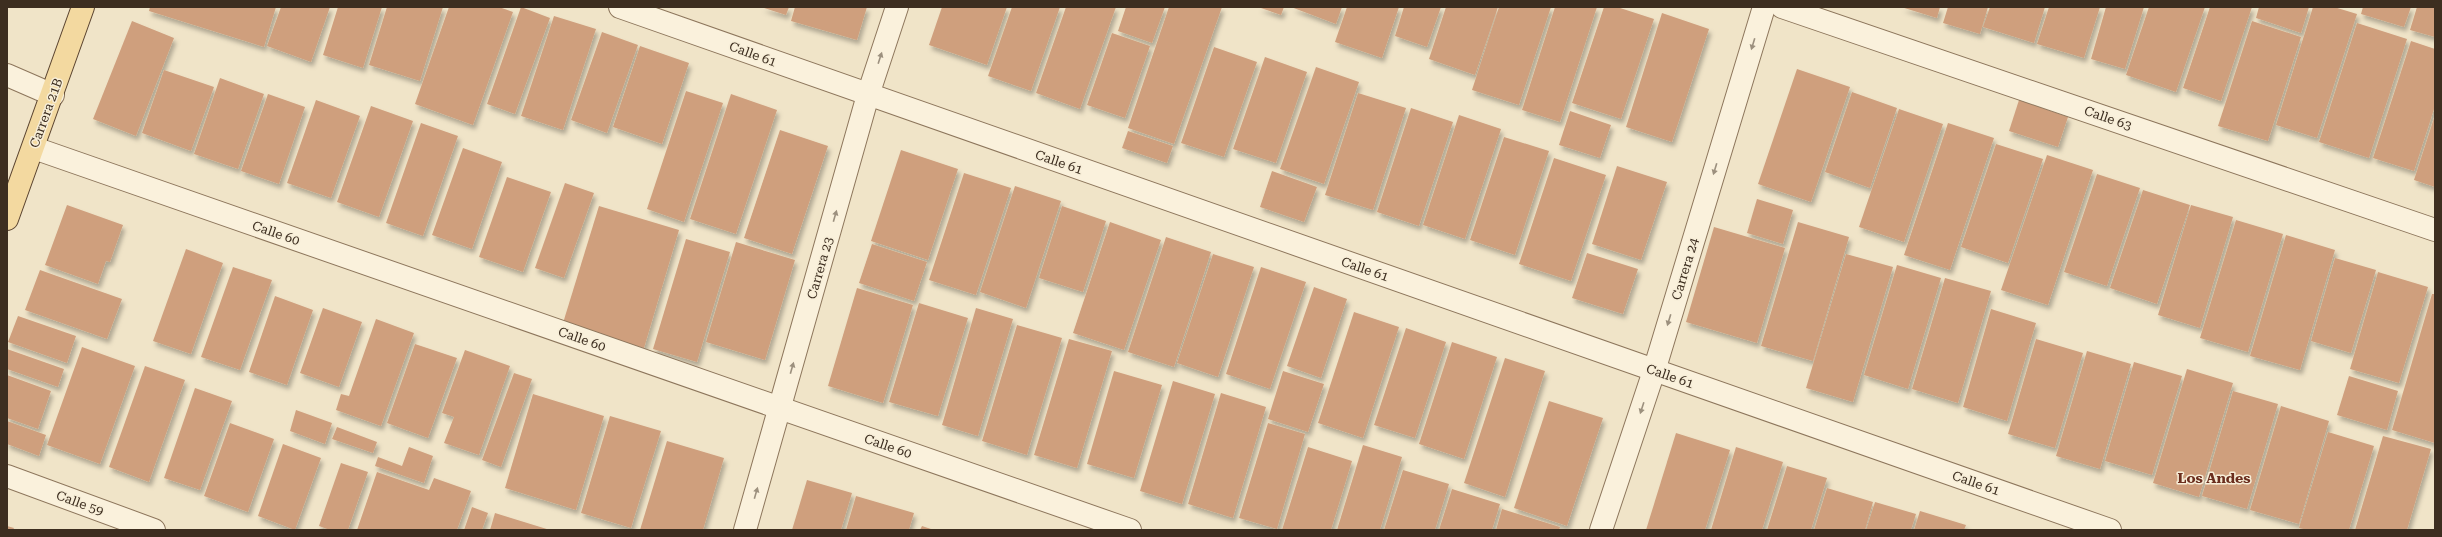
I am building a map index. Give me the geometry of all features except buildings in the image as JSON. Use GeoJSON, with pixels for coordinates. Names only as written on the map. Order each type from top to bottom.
{"type":"FeatureCollection","features":[{"type":"Feature","properties":{"kind":"main road","name":"Carrera 21B"},"geometry":{"type":"LineString","coordinates":[[7,219],[53,95],[83,7]]}},
{"type":"Feature","properties":{"kind":"street","name":"Calle 61"},"geometry":{"type":"LineString","coordinates":[[620,7],[2110,530]]}},
{"type":"Feature","properties":{"kind":"street","name":"Carrera 23"},"geometry":{"type":"LineString","coordinates":[[745,530],[781,409],[868,95],[897,7]]}},
{"type":"Feature","properties":{"kind":"street","name":"Carrera 24"},"geometry":{"type":"LineString","coordinates":[[1601,530],[1654,370],[1764,7]]}},
{"type":"Feature","properties":{"kind":"street","name":"Calle 63"},"geometry":{"type":"LineString","coordinates":[[1782,7],[2435,230]]}},
{"type":"Feature","properties":{"kind":"street"},"geometry":{"type":"LineString","coordinates":[[7,75],[53,95]]}},
{"type":"Feature","properties":{"kind":"street","name":"Calle 60"},"geometry":{"type":"LineString","coordinates":[[34,148],[1130,530]]}},
{"type":"Feature","properties":{"kind":"street","name":"Calle 59"},"geometry":{"type":"LineString","coordinates":[[7,476],[154,530]]}},
{"type":"Feature","properties":{"kind":"district","name":"Los Andes"},"geometry":{"type":"Point","coordinates":[2214,478]}}]}
